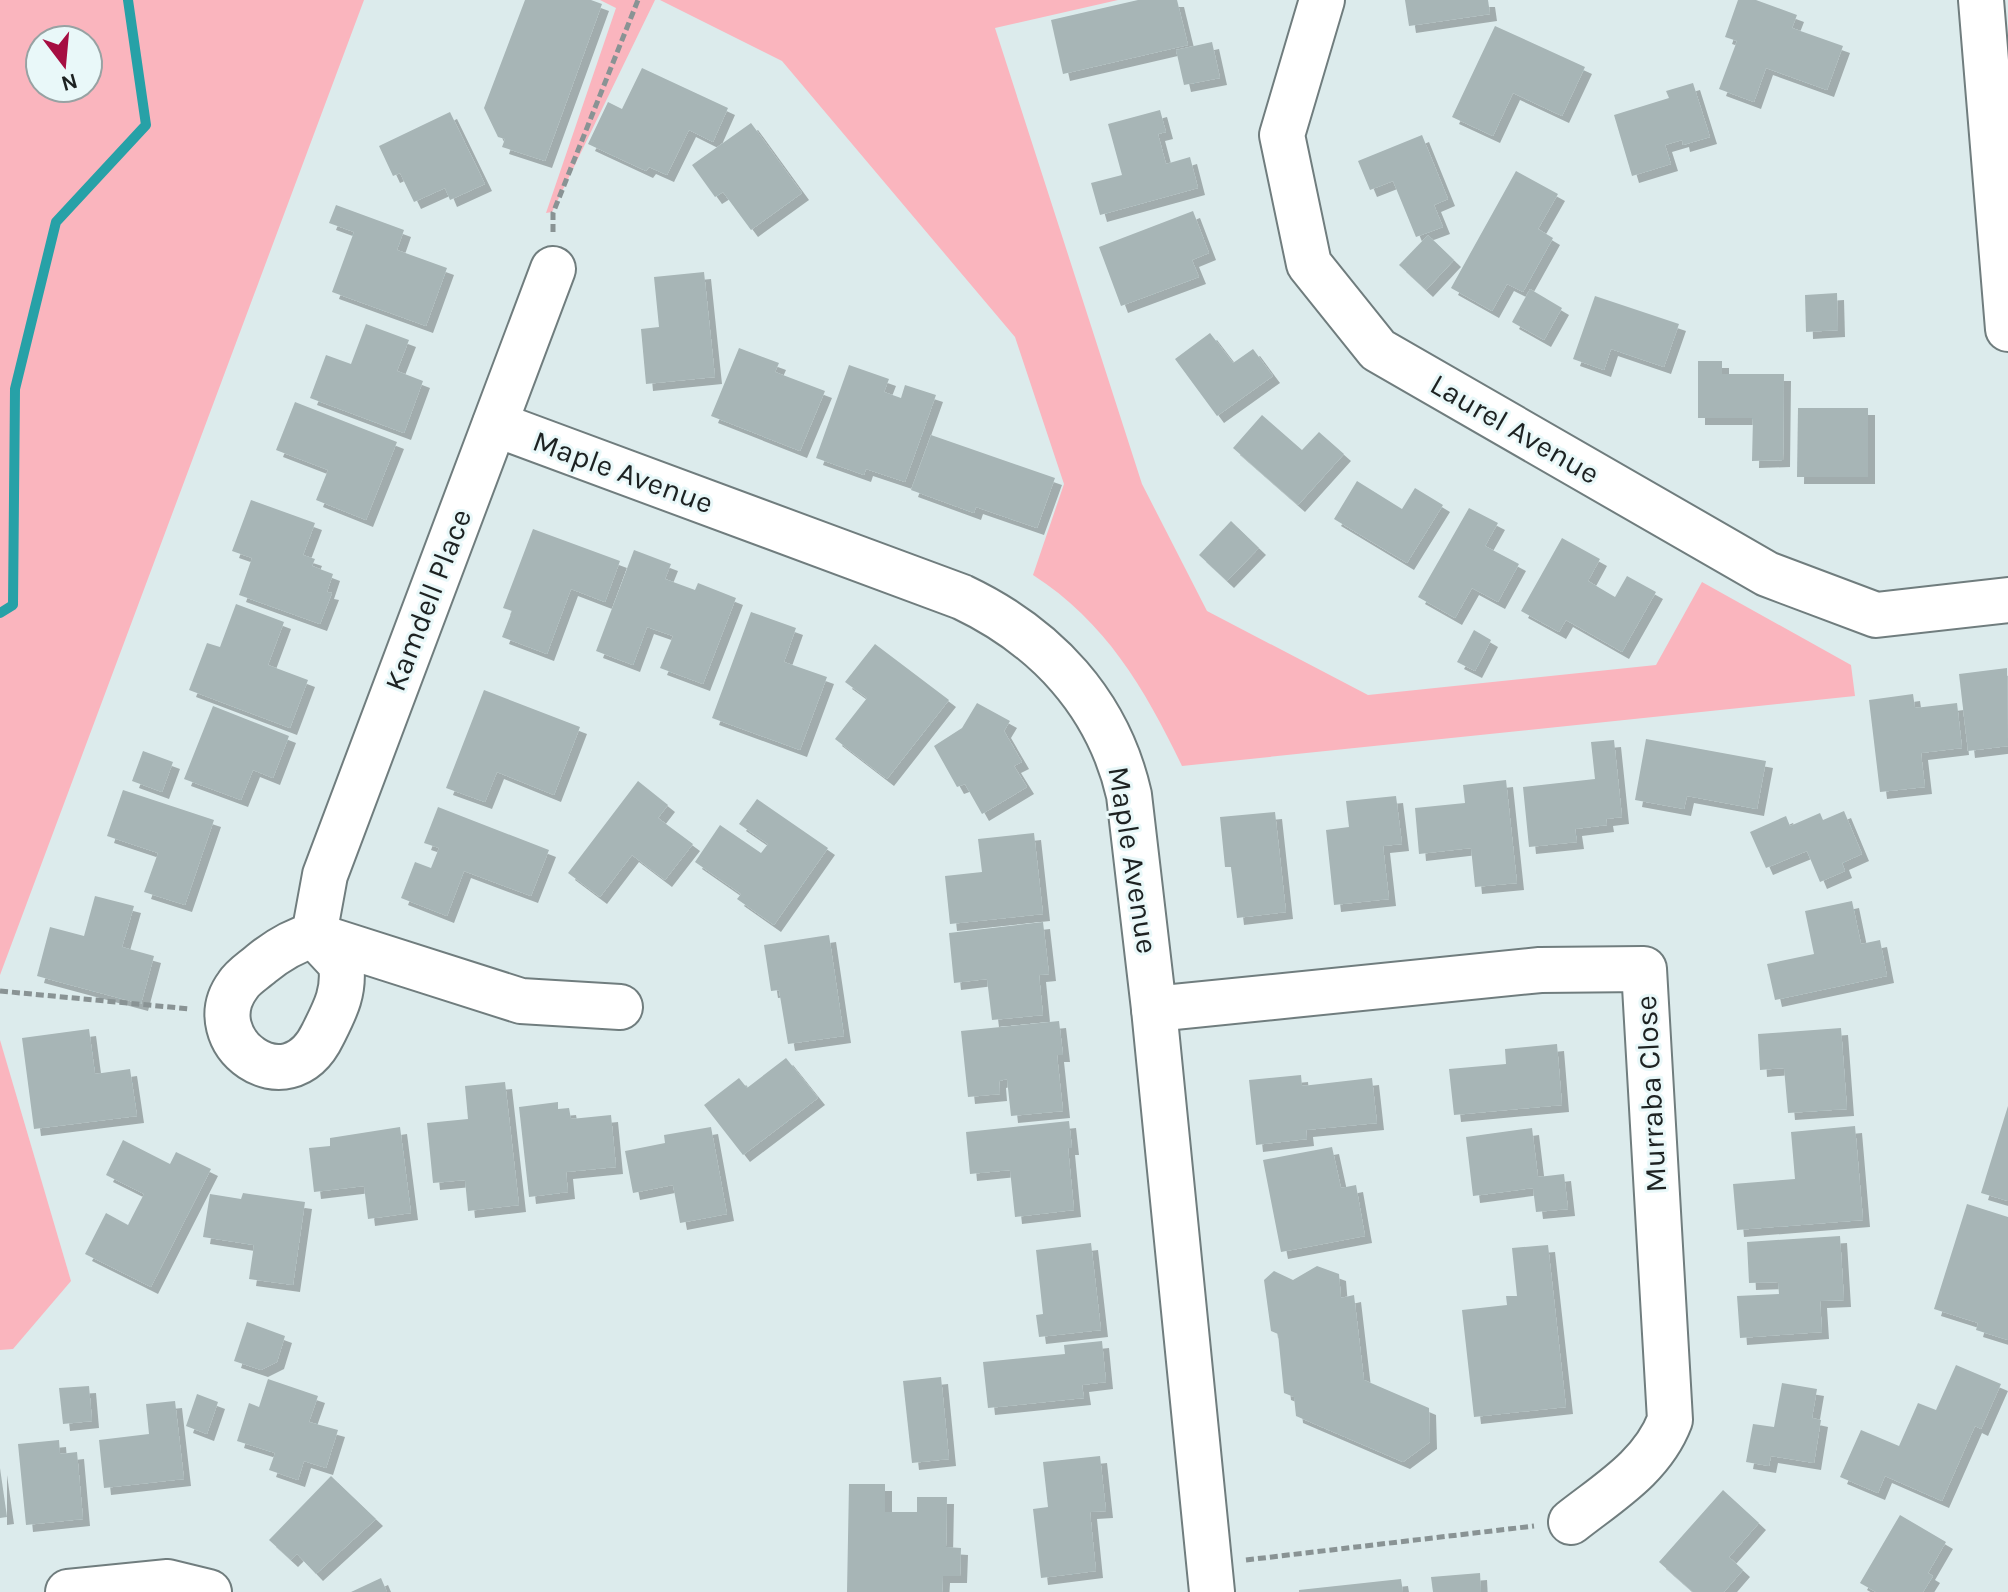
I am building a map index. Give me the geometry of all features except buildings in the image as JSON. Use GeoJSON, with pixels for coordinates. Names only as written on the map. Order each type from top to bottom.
{"type":"FeatureCollection","features":[{"type":"Feature","properties":{"kind":"street","name":"Laurel Avenue"},"geometry":{"type":"LineString","coordinates":[[1322,0],[1282,135],[1309,264],[1378,350],[1767,574],[1876,615],[2008,600]]}},
{"type":"Feature","properties":{"kind":"street"},"geometry":{"type":"LineString","coordinates":[[1981,0],[2008,329]]}},
{"type":"Feature","properties":{"kind":"street","name":"Kamdell Place"},"geometry":{"type":"LineString","coordinates":[[314,935],[325,875],[553,269]]}},
{"type":"Feature","properties":{"kind":"street","name":"Maple Avenue"},"geometry":{"type":"LineString","coordinates":[[495,424],[962,597],[1000,615],[1029,634],[1075,681],[1096,712],[1122,765],[1154,1009],[1211,1578]]}},
{"type":"Feature","properties":{"kind":"street"},"geometry":{"type":"LineString","coordinates":[[314,935],[341,964],[343,982],[340,1000],[316,1048],[303,1062],[285,1067],[264,1066],[248,1058],[235,1042],[227,1013],[239,983],[293,941],[314,935],[500,997],[551,1005],[620,1007]]}},
{"type":"Feature","properties":{"kind":"street","name":"Murraba Close"},"geometry":{"type":"LineString","coordinates":[[1154,1009],[1540,970],[1644,969],[1670,1420],[1661,1443],[1648,1460],[1571,1522]]}},
{"type":"Feature","properties":{"kind":"street"},"geometry":{"type":"LineString","coordinates":[[68,1592],[168,1582],[209,1592]]}},
{"type":"Feature","properties":{"kind":"path"},"geometry":{"type":"LineString","coordinates":[[553,269],[553,213],[638,0]]}},
{"type":"Feature","properties":{"kind":"path"},"geometry":{"type":"LineString","coordinates":[[0,991],[227,1013]]}},
{"type":"Feature","properties":{"kind":"path"},"geometry":{"type":"LineString","coordinates":[[1211,1578],[1571,1522]]}},
{"type":"Feature","properties":{"kind":"shaded area"},"geometry":{"type":"Polygon","coordinates":[[[0,0],[364,0],[0,975],[0,0]]]}},
{"type":"Feature","properties":{"kind":"shaded area"},"geometry":{"type":"Polygon","coordinates":[[[600,0],[655,0],[552,212],[546,213],[616,8],[600,0]]]}},
{"type":"Feature","properties":{"kind":"shaded area"},"geometry":{"type":"Polygon","coordinates":[[[660,0],[1118,0],[995,28],[1142,484],[1207,611],[1368,695],[1656,665],[1702,582],[1851,665],[1855,696],[1182,766],[1153,710],[1121,659],[1082,614],[1033,575],[1064,484],[1015,337],[782,61],[660,0]]]}},
{"type":"Feature","properties":{"kind":"shaded area"},"geometry":{"type":"Polygon","coordinates":[[[0,1040],[71,1281],[13,1349],[0,1350],[0,1040]]]}},
{"type":"Feature","properties":{"kind":"waterway"},"geometry":{"type":"LineString","coordinates":[[0,613],[13,605],[15,389],[56,222],[146,125],[128,0]]}}]}
